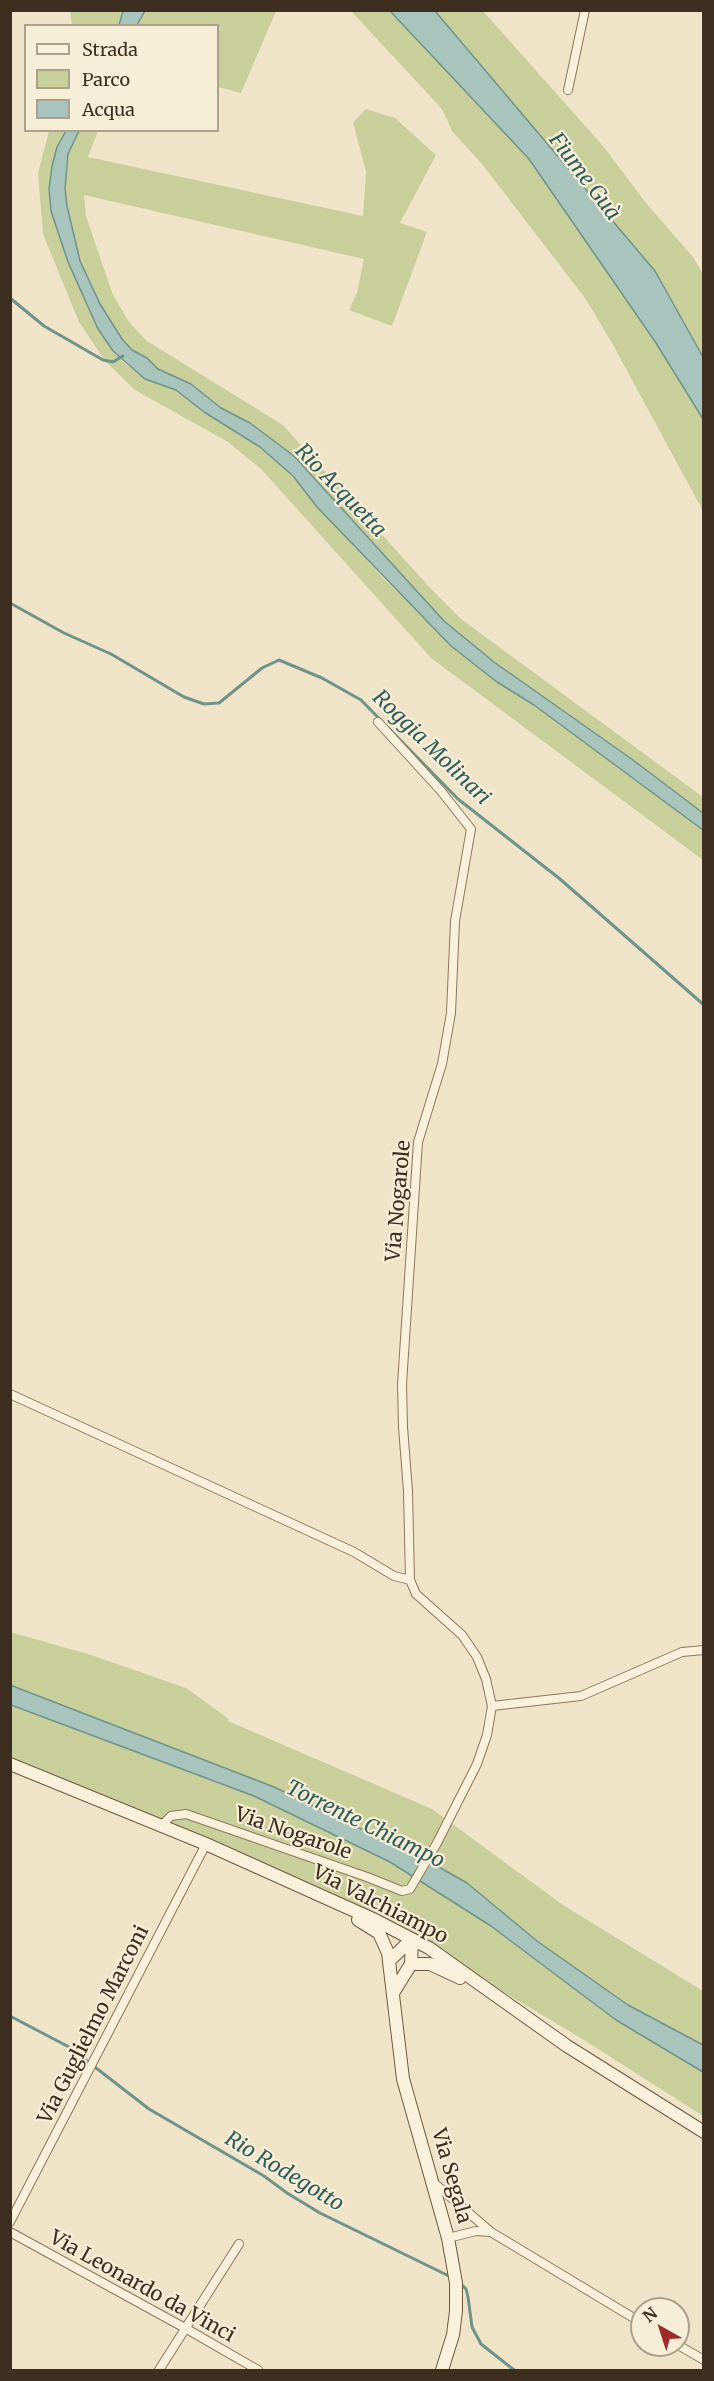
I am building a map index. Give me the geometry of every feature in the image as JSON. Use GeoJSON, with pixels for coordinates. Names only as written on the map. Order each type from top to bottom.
{"type":"FeatureCollection","features":[{"type":"Feature","properties":{"kind":"main road","name":"Via Valchiampo"},"geometry":{"type":"LineString","coordinates":[[10,1764],[206,1844],[325,1897],[429,1948],[567,2046],[704,2132]]}},
{"type":"Feature","properties":{"kind":"main road","name":"Via Segala"},"geometry":{"type":"LineString","coordinates":[[325,1897],[379,1933],[385,1942],[403,2079],[448,2238],[456,2283],[453,2335],[442,2370]]}},
{"type":"Feature","properties":{"kind":"main road"},"geometry":{"type":"LineString","coordinates":[[389,1961],[412,1939]]}},
{"type":"Feature","properties":{"kind":"main road"},"geometry":{"type":"LineString","coordinates":[[393,1993],[411,1964],[412,1939]]}},
{"type":"Feature","properties":{"kind":"main road"},"geometry":{"type":"LineString","coordinates":[[411,1964],[430,1964],[491,1993]]}},
{"type":"Feature","properties":{"kind":"street"},"geometry":{"type":"LineString","coordinates":[[568,90],[585,10]]}},
{"type":"Feature","properties":{"kind":"street","name":"Via Nogarole"},"geometry":{"type":"LineString","coordinates":[[378,723],[441,791],[471,829],[455,921],[452,1013],[442,1064],[417,1152],[402,1384],[410,1580]]}},
{"type":"Feature","properties":{"kind":"street"},"geometry":{"type":"LineString","coordinates":[[10,1395],[354,1552],[394,1576],[410,1580],[416,1594],[462,1635],[477,1657],[486,1679],[492,1706],[580,1696],[682,1652],[704,1650]]}},
{"type":"Feature","properties":{"kind":"street","name":"Via Nogarole"},"geometry":{"type":"LineString","coordinates":[[161,1826],[171,1816],[186,1814],[402,1891],[410,1889],[412,1882],[437,1843],[477,1764],[487,1736],[492,1706]]}},
{"type":"Feature","properties":{"kind":"street","name":"Via Guglielmo Marconi"},"geometry":{"type":"LineString","coordinates":[[10,2222],[206,1844]]}},
{"type":"Feature","properties":{"kind":"street"},"geometry":{"type":"LineString","coordinates":[[433,2182],[491,2232],[630,2316]]}},
{"type":"Feature","properties":{"kind":"street"},"geometry":{"type":"LineString","coordinates":[[448,2238],[476,2231],[491,2232]]}},
{"type":"Feature","properties":{"kind":"street","name":"Via Leonardo da Vinci"},"geometry":{"type":"LineString","coordinates":[[10,2232],[258,2370]]}},
{"type":"Feature","properties":{"kind":"street"},"geometry":{"type":"LineString","coordinates":[[159,2370],[239,2244]]}},
{"type":"Feature","properties":{"kind":"street"},"geometry":{"type":"LineString","coordinates":[[690,2352],[704,2360]]}},
{"type":"Feature","properties":{"kind":"green space"},"geometry":{"type":"Polygon","coordinates":[[[70,11],[123,11],[120,24],[72,24],[70,11]]]}},
{"type":"Feature","properties":{"kind":"green space"},"geometry":{"type":"Polygon","coordinates":[[[145,11],[276,11],[241,93],[219,87],[219,24],[138,24],[145,11]]]}},
{"type":"Feature","properties":{"kind":"green space"},"geometry":{"type":"Polygon","coordinates":[[[351,11],[390,11],[529,159],[656,343],[703,419],[703,511],[612,343],[585,298],[482,164],[452,131],[442,109],[351,11]]]}},
{"type":"Feature","properties":{"kind":"green space"},"geometry":{"type":"Polygon","coordinates":[[[435,11],[483,11],[603,146],[646,203],[693,257],[703,274],[703,357],[655,271],[435,11]]]}},
{"type":"Feature","properties":{"kind":"green space"},"geometry":{"type":"Polygon","coordinates":[[[366,109],[395,118],[436,155],[400,223],[427,232],[392,326],[349,310],[357,293],[364,259],[84,195],[86,216],[113,295],[129,322],[147,341],[283,425],[461,619],[703,797],[703,813],[633,760],[494,662],[444,621],[294,456],[250,423],[221,408],[191,384],[158,369],[147,358],[132,351],[100,304],[80,261],[67,206],[65,189],[68,154],[79,132],[98,132],[88,157],[363,216],[366,172],[353,122],[366,109]]]}},
{"type":"Feature","properties":{"kind":"green space"},"geometry":{"type":"Polygon","coordinates":[[[49,132],[65,132],[57,147],[49,189],[113,351],[126,365],[176,390],[277,460],[385,580],[475,665],[534,705],[703,830],[703,860],[431,658],[262,470],[228,442],[135,390],[105,361],[79,322],[43,234],[38,173],[49,132]]]}},
{"type":"Feature","properties":{"kind":"green space"},"geometry":{"type":"Polygon","coordinates":[[[10,1632],[91,1655],[186,1688],[229,1719],[228,1721],[432,1809],[563,1905],[703,1991],[703,2045],[628,2005],[537,1941],[467,1883],[432,1863],[274,1787],[11,1685],[10,1632]]]}},
{"type":"Feature","properties":{"kind":"green space"},"geometry":{"type":"Polygon","coordinates":[[[10,1705],[254,1796],[390,1862],[491,1926],[616,2020],[703,2072],[703,2116],[584,2040],[386,1922],[11,1765],[10,1705]]]}},
{"type":"Feature","properties":{"kind":"water"},"geometry":{"type":"Polygon","coordinates":[[[123,10],[145,11],[138,24],[119,24],[123,10]]]}},
{"type":"Feature","properties":{"kind":"water"},"geometry":{"type":"Polygon","coordinates":[[[390,11],[435,11],[655,271],[703,357],[703,419],[656,343],[529,159],[390,11]]]}},
{"type":"Feature","properties":{"kind":"water"},"geometry":{"type":"Polygon","coordinates":[[[65,132],[79,132],[68,154],[65,189],[80,261],[100,304],[122,339],[132,350],[147,358],[158,369],[191,384],[221,408],[250,423],[294,456],[444,621],[494,662],[633,760],[703,813],[703,830],[534,705],[497,682],[451,646],[317,507],[293,476],[260,447],[204,412],[176,390],[145,379],[113,351],[98,329],[68,262],[51,211],[49,189],[57,147],[65,132]]]}},
{"type":"Feature","properties":{"kind":"water"},"geometry":{"type":"Polygon","coordinates":[[[10,1685],[274,1787],[432,1863],[467,1883],[537,1941],[628,2005],[703,2045],[703,2072],[616,2020],[491,1926],[390,1862],[254,1796],[11,1705],[10,1685]]]}},
{"type":"Feature","properties":{"kind":"waterway"},"geometry":{"type":"LineString","coordinates":[[10,298],[44,326],[103,360],[113,362],[123,356]]}},
{"type":"Feature","properties":{"kind":"waterway","name":"Roggia Molinari"},"geometry":{"type":"LineString","coordinates":[[10,603],[64,633],[111,654],[184,697],[204,704],[219,703],[262,668],[279,660],[322,678],[361,700],[458,799],[560,879],[704,1005]]}},
{"type":"Feature","properties":{"kind":"waterway","name":"Rio Rodegotto"},"geometry":{"type":"LineString","coordinates":[[10,2016],[69,2047],[149,2109],[264,2176],[320,2213],[451,2277]]}},
{"type":"Feature","properties":{"kind":"waterway","name":"Rio Rodegotto"},"geometry":{"type":"LineString","coordinates":[[459,2282],[466,2289],[472,2327],[481,2344],[514,2370]]}},
{"type":"Feature","properties":{"kind":"water label","name":"Fiume Guà"},"geometry":{"type":"Point","coordinates":[584,177]}},
{"type":"Feature","properties":{"kind":"water label","name":"Rio Acquetta"},"geometry":{"type":"Point","coordinates":[340,491]}},
{"type":"Feature","properties":{"kind":"water label","name":"Torrente Chiampo"},"geometry":{"type":"Point","coordinates":[365,1825]}}]}
